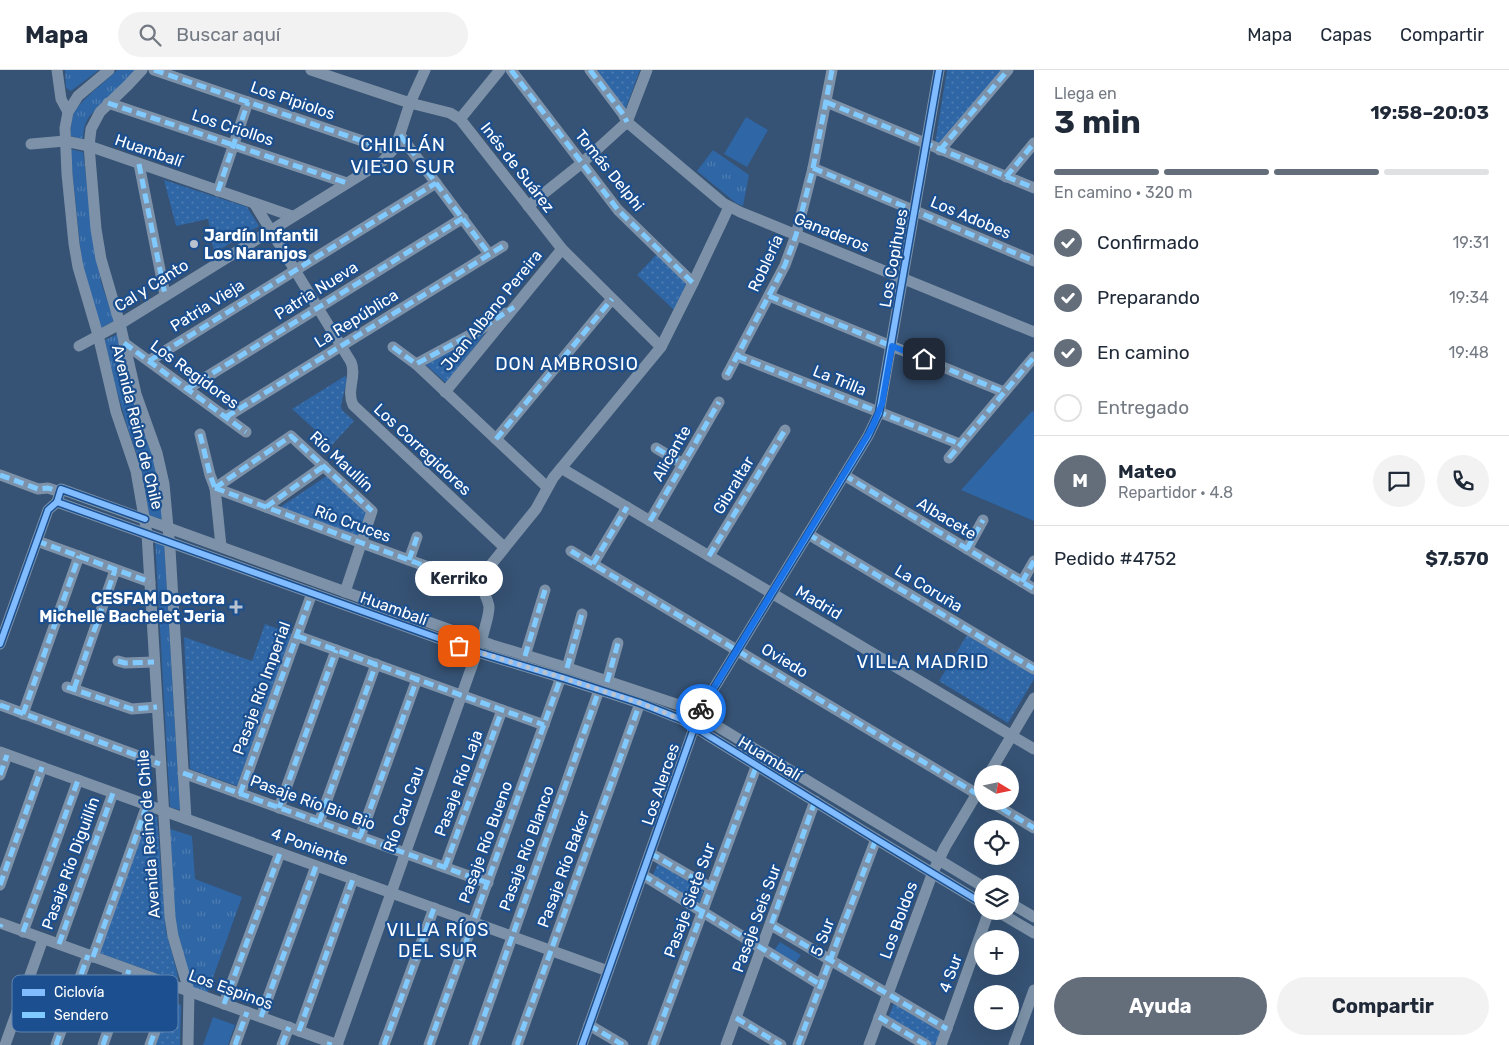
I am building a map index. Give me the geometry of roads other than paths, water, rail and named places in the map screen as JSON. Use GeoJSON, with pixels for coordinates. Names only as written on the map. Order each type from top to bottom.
{"type":"FeatureCollection","features":[{"type":"Feature","properties":{"kind":"street"},"geometry":{"type":"LineString","coordinates":[[57,70],[61,99],[68,112]]}},
{"type":"Feature","properties":{"kind":"street","name":"Avenida Reino de Chile"},"geometry":{"type":"LineString","coordinates":[[109,70],[78,96],[68,112],[65,122],[70,209],[81,278],[98,335],[112,400],[136,471],[148,534],[154,662],[171,926],[189,991],[188,1045]]}},
{"type":"Feature","properties":{"kind":"street","name":"Avenida Reino de Chile"},"geometry":{"type":"LineString","coordinates":[[142,70],[108,103],[93,122],[89,135],[89,146],[98,244],[120,324],[136,394],[160,464],[164,484],[186,819]]}},
{"type":"Feature","properties":{"kind":"street","name":"Los Pipiolos"},"geometry":{"type":"LineString","coordinates":[[154,70],[392,151]]}},
{"type":"Feature","properties":{"kind":"street","name":"Inés de Suárez"},"geometry":{"type":"LineString","coordinates":[[311,70],[410,103],[450,113],[460,119],[562,249],[662,346]]}},
{"type":"Feature","properties":{"kind":"street","name":"Cal y Canto"},"geometry":{"type":"LineString","coordinates":[[79,346],[120,324],[382,161],[392,151],[400,135],[410,103],[425,70]]}},
{"type":"Feature","properties":{"kind":"street"},"geometry":{"type":"LineString","coordinates":[[460,119],[500,70]]}},
{"type":"Feature","properties":{"kind":"street","name":"Tomás Delphi"},"geometry":{"type":"LineString","coordinates":[[511,70],[618,210],[693,283]]}},
{"type":"Feature","properties":{"kind":"street","name":"Ganaderos"},"geometry":{"type":"LineString","coordinates":[[590,70],[627,122],[704,188],[728,206],[1034,332]]}},
{"type":"Feature","properties":{"kind":"street"},"geometry":{"type":"LineString","coordinates":[[528,206],[582,163],[627,122],[647,70]]}},
{"type":"Feature","properties":{"kind":"street","name":"Roblería"},"geometry":{"type":"LineString","coordinates":[[727,375],[785,265],[796,235],[832,70]]}},
{"type":"Feature","properties":{"kind":"street","name":"Los Copihues"},"geometry":{"type":"LineString","coordinates":[[861,447],[879,413],[939,70]]}},
{"type":"Feature","properties":{"kind":"street"},"geometry":{"type":"LineString","coordinates":[[940,150],[1008,70]]}},
{"type":"Feature","properties":{"kind":"street"},"geometry":{"type":"LineString","coordinates":[[218,191],[248,102]]}},
{"type":"Feature","properties":{"kind":"street"},"geometry":{"type":"LineString","coordinates":[[826,102],[1034,188]]}},
{"type":"Feature","properties":{"kind":"street","name":"Los Criollos"},"geometry":{"type":"LineString","coordinates":[[108,103],[347,183]]}},
{"type":"Feature","properties":{"kind":"street"},"geometry":{"type":"LineString","coordinates":[[400,135],[489,254]]}},
{"type":"Feature","properties":{"kind":"street","name":"Huambalí"},"geometry":{"type":"LineString","coordinates":[[31,144],[65,141],[89,146],[292,216]]}},
{"type":"Feature","properties":{"kind":"street"},"geometry":{"type":"LineString","coordinates":[[1006,177],[1034,143]]}},
{"type":"Feature","properties":{"kind":"street"},"geometry":{"type":"LineString","coordinates":[[139,164],[165,295]]}},
{"type":"Feature","properties":{"kind":"street","name":"Los Adobes"},"geometry":{"type":"LineString","coordinates":[[812,168],[1034,261]]}},
{"type":"Feature","properties":{"kind":"street","name":"Patria Vieja"},"geometry":{"type":"LineString","coordinates":[[149,361],[436,183]]}},
{"type":"Feature","properties":{"kind":"street"},"geometry":{"type":"LineString","coordinates":[[254,203],[341,346]]}},
{"type":"Feature","properties":{"kind":"street"},"geometry":{"type":"LineString","coordinates":[[481,584],[482,575],[536,509],[547,487],[561,468],[662,346],[728,206]]}},
{"type":"Feature","properties":{"kind":"street","name":"Patria Nueva"},"geometry":{"type":"LineString","coordinates":[[187,388],[463,218]]}},
{"type":"Feature","properties":{"kind":"street","name":"La República"},"geometry":{"type":"LineString","coordinates":[[226,417],[503,246]]}},
{"type":"Feature","properties":{"kind":"street","name":"Juan Albano Pereira"},"geometry":{"type":"LineString","coordinates":[[446,392],[562,249]]}},
{"type":"Feature","properties":{"kind":"street"},"geometry":{"type":"LineString","coordinates":[[768,296],[1004,392]]}},
{"type":"Feature","properties":{"kind":"street"},"geometry":{"type":"LineString","coordinates":[[496,439],[612,298]]}},
{"type":"Feature","properties":{"kind":"street"},"geometry":{"type":"LineString","coordinates":[[416,364],[478,330],[514,307]]}},
{"type":"Feature","properties":{"kind":"street","name":"Los Regidores"},"geometry":{"type":"LineString","coordinates":[[124,343],[246,432]]}},
{"type":"Feature","properties":{"kind":"street","name":"Los Corregidores"},"geometry":{"type":"LineString","coordinates":[[341,346],[354,372],[350,392],[353,405],[504,547]]}},
{"type":"Feature","properties":{"kind":"street"},"geometry":{"type":"LineString","coordinates":[[393,347],[416,364],[547,487]]}},
{"type":"Feature","properties":{"kind":"street","name":"La Trilla"},"geometry":{"type":"LineString","coordinates":[[737,356],[960,444]]}},
{"type":"Feature","properties":{"kind":"street"},"geometry":{"type":"LineString","coordinates":[[948,458],[1034,357]]}},
{"type":"Feature","properties":{"kind":"street","name":"Alicante"},"geometry":{"type":"LineString","coordinates":[[650,521],[720,402]]}},
{"type":"Feature","properties":{"kind":"street","name":"Gibraltar"},"geometry":{"type":"LineString","coordinates":[[709,556],[785,430]]}},
{"type":"Feature","properties":{"kind":"street"},"geometry":{"type":"LineString","coordinates":[[200,434],[215,488],[221,546]]}},
{"type":"Feature","properties":{"kind":"street","name":"Río Maullín"},"geometry":{"type":"LineString","coordinates":[[215,488],[291,436],[372,511],[362,543]]}},
{"type":"Feature","properties":{"kind":"street","name":"Los Alerces"},"geometry":{"type":"LineString","coordinates":[[582,1045],[705,702],[861,447]]}},
{"type":"Feature","properties":{"kind":"street"},"geometry":{"type":"LineString","coordinates":[[656,448],[683,464]]}},
{"type":"Feature","properties":{"kind":"street"},"geometry":{"type":"LineString","coordinates":[[266,508],[324,466]]}},
{"type":"Feature","properties":{"kind":"street","name":"Madrid"},"geometry":{"type":"LineString","coordinates":[[561,468],[1034,750]]}},
{"type":"Feature","properties":{"kind":"street","name":"Albacete"},"geometry":{"type":"LineString","coordinates":[[844,475],[1034,589]]}},
{"type":"Feature","properties":{"kind":"street","name":"Huambalí"},"geometry":{"type":"LineString","coordinates":[[1,478],[38,488],[48,488],[56,500],[312,593],[603,686],[682,706],[697,721],[756,766],[974,898]]}},
{"type":"Feature","properties":{"kind":"street","name":"Río Cruces"},"geometry":{"type":"LineString","coordinates":[[215,488],[409,560],[470,582],[481,584]]}},
{"type":"Feature","properties":{"kind":"street","name":"Huambalí"},"geometry":{"type":"LineString","coordinates":[[56,500],[62,489],[346,592],[479,646],[525,656],[564,673]]}},
{"type":"Feature","properties":{"kind":"street"},"geometry":{"type":"LineString","coordinates":[[0,644],[48,510],[56,500]]}},
{"type":"Feature","properties":{"kind":"street"},"geometry":{"type":"LineString","coordinates":[[592,564],[627,507]]}},
{"type":"Feature","properties":{"kind":"street"},"geometry":{"type":"LineString","coordinates":[[967,549],[983,520]]}},
{"type":"Feature","properties":{"kind":"street","name":"La Coruña"},"geometry":{"type":"LineString","coordinates":[[808,534],[1034,669]]}},
{"type":"Feature","properties":{"kind":"street"},"geometry":{"type":"LineString","coordinates":[[409,560],[418,537]]}},
{"type":"Feature","properties":{"kind":"street"},"geometry":{"type":"LineString","coordinates":[[37,541],[150,582]]}},
{"type":"Feature","properties":{"kind":"street"},"geometry":{"type":"LineString","coordinates":[[346,592],[362,543]]}},
{"type":"Feature","properties":{"kind":"street","name":"Oviedo"},"geometry":{"type":"LineString","coordinates":[[571,552],[974,788]]}},
{"type":"Feature","properties":{"kind":"street"},"geometry":{"type":"LineString","coordinates":[[23,714],[78,556]]}},
{"type":"Feature","properties":{"kind":"street"},"geometry":{"type":"LineString","coordinates":[[1022,582],[1034,561]]}},
{"type":"Feature","properties":{"kind":"street"},"geometry":{"type":"LineString","coordinates":[[115,570],[70,688],[132,709],[157,707]]}},
{"type":"Feature","properties":{"kind":"street","name":"Río Cau Cau"},"geometry":{"type":"LineString","coordinates":[[333,1044],[405,853],[479,646],[489,608],[481,584]]}},
{"type":"Feature","properties":{"kind":"street"},"geometry":{"type":"LineString","coordinates":[[525,656],[545,590]]}},
{"type":"Feature","properties":{"kind":"street","name":"Pasaje Río Imperial"},"geometry":{"type":"LineString","coordinates":[[240,794],[312,593]]}},
{"type":"Feature","properties":{"kind":"street","name":"Pasaje Río Bueno"},"geometry":{"type":"LineString","coordinates":[[429,1045],[564,673],[582,614]]}},
{"type":"Feature","properties":{"kind":"street"},"geometry":{"type":"LineString","coordinates":[[297,636],[544,725]]}},
{"type":"Feature","properties":{"kind":"street","name":"Pasaje Río Blanco"},"geometry":{"type":"LineString","coordinates":[[474,1045],[618,643]]}},
{"type":"Feature","properties":{"kind":"street"},"geometry":{"type":"LineString","coordinates":[[279,808],[336,650]]}},
{"type":"Feature","properties":{"kind":"street"},"geometry":{"type":"LineString","coordinates":[[118,661],[124,663],[154,662]]}},
{"type":"Feature","properties":{"kind":"street"},"geometry":{"type":"LineString","coordinates":[[319,822],[376,664]]}},
{"type":"Feature","properties":{"kind":"street"},"geometry":{"type":"LineString","coordinates":[[360,837],[418,679]]}},
{"type":"Feature","properties":{"kind":"street","name":"Huambalí"},"geometry":{"type":"LineString","coordinates":[[603,686],[676,717],[697,721],[974,881]]}},
{"type":"Feature","properties":{"kind":"street"},"geometry":{"type":"LineString","coordinates":[[994,765],[1034,698]]}},
{"type":"Feature","properties":{"kind":"street","name":"Pasaje Río Baker"},"geometry":{"type":"LineString","coordinates":[[517,1045],[640,703]]}},
{"type":"Feature","properties":{"kind":"street"},"geometry":{"type":"LineString","coordinates":[[0,705],[160,764]]}},
{"type":"Feature","properties":{"kind":"street","name":"Pasaje Río Laja"},"geometry":{"type":"LineString","coordinates":[[445,867],[502,710]]}},
{"type":"Feature","properties":{"kind":"street"},"geometry":{"type":"LineString","coordinates":[[0,775],[4,753]]}},
{"type":"Feature","properties":{"kind":"street","name":"4 Poniente"},"geometry":{"type":"LineString","coordinates":[[4,753],[608,971]]}},
{"type":"Feature","properties":{"kind":"street","name":"Pasaje Siete Sur"},"geometry":{"type":"LineString","coordinates":[[653,1045],[756,766]]}},
{"type":"Feature","properties":{"kind":"street"},"geometry":{"type":"LineString","coordinates":[[0,885],[42,767]]}},
{"type":"Feature","properties":{"kind":"street","name":"Pasaje Río Bio Bio"},"geometry":{"type":"LineString","coordinates":[[183,773],[488,883]]}},
{"type":"Feature","properties":{"kind":"street"},"geometry":{"type":"LineString","coordinates":[[23,932],[78,780]]}},
{"type":"Feature","properties":{"kind":"street","name":"Pasaje Río Diguillín"},"geometry":{"type":"LineString","coordinates":[[58,944],[113,793]]}},
{"type":"Feature","properties":{"kind":"street","name":"Pasaje Seis Sur"},"geometry":{"type":"LineString","coordinates":[[726,1045],[815,801]]}},
{"type":"Feature","properties":{"kind":"street","name":"Los Boldos"},"geometry":{"type":"LineString","coordinates":[[869,1045],[933,872],[974,803]]}},
{"type":"Feature","properties":{"kind":"street"},"geometry":{"type":"LineString","coordinates":[[84,975],[146,805]]}},
{"type":"Feature","properties":{"kind":"street"},"geometry":{"type":"LineString","coordinates":[[1004,810],[1034,828]]}},
{"type":"Feature","properties":{"kind":"street","name":"5 Sur"},"geometry":{"type":"LineString","coordinates":[[798,1045],[876,839]]}},
{"type":"Feature","properties":{"kind":"street"},"geometry":{"type":"LineString","coordinates":[[224,1004],[280,853]]}},
{"type":"Feature","properties":{"kind":"street"},"geometry":{"type":"LineString","coordinates":[[650,853],[711,888]]}},
{"type":"Feature","properties":{"kind":"street"},"geometry":{"type":"LineString","coordinates":[[261,1017],[316,866]]}},
{"type":"Feature","properties":{"kind":"street"},"geometry":{"type":"LineString","coordinates":[[643,875],[821,985]]}},
{"type":"Feature","properties":{"kind":"street"},"geometry":{"type":"LineString","coordinates":[[282,1045],[294,1029],[353,879]]}},
{"type":"Feature","properties":{"kind":"street"},"geometry":{"type":"LineString","coordinates":[[384,1045],[434,908]]}},
{"type":"Feature","properties":{"kind":"street"},"geometry":{"type":"LineString","coordinates":[[1019,908],[1034,917]]}},
{"type":"Feature","properties":{"kind":"street","name":"4 Sur"},"geometry":{"type":"LineString","coordinates":[[941,1045],[986,920]]}},
{"type":"Feature","properties":{"kind":"street"},"geometry":{"type":"LineString","coordinates":[[1012,920],[1034,933]]}},
{"type":"Feature","properties":{"kind":"street","name":"Los Espinos"},"geometry":{"type":"LineString","coordinates":[[0,925],[144,975]]}},
{"type":"Feature","properties":{"kind":"street"},"geometry":{"type":"LineString","coordinates":[[771,925],[947,1029]]}},
{"type":"Feature","properties":{"kind":"street"},"geometry":{"type":"LineString","coordinates":[[30,975],[43,939]]}},
{"type":"Feature","properties":{"kind":"street"},"geometry":{"type":"LineString","coordinates":[[128,975],[130,970]]}},
{"type":"Feature","properties":{"kind":"street","name":"Los Espinos"},"geometry":{"type":"LineString","coordinates":[[178,987],[333,1044]]}},
{"type":"Feature","properties":{"kind":"street"},"geometry":{"type":"LineString","coordinates":[[1014,1045],[1034,990]]}},
{"type":"Feature","properties":{"kind":"street"},"geometry":{"type":"LineString","coordinates":[[235,1045],[247,1012]]}},
{"type":"Feature","properties":{"kind":"street"},"geometry":{"type":"LineString","coordinates":[[880,1017],[926,1045]]}},
{"type":"Feature","properties":{"kind":"street"},"geometry":{"type":"LineString","coordinates":[[736,1018],[781,1045]]}},
{"type":"Feature","properties":{"kind":"street"},"geometry":{"type":"LineString","coordinates":[[5,1045],[12,1025]]}},
{"type":"Feature","properties":{"kind":"street"},"geometry":{"type":"LineString","coordinates":[[589,1025],[623,1045]]}},
{"type":"Feature","properties":{"kind":"street"},"geometry":{"type":"LineString","coordinates":[[56,1045],[61,1032]]}},
{"type":"Feature","properties":{"kind":"street"},"geometry":{"type":"LineString","coordinates":[[103,1045],[108,1032]]}},
{"type":"Feature","properties":{"kind":"street"},"geometry":{"type":"LineString","coordinates":[[150,1045],[155,1032]]}},
{"type":"Feature","properties":{"kind":"place","name":"Jardín Infantil Los Naranjos"},"geometry":{"type":"Point","coordinates":[194,244]}},
{"type":"Feature","properties":{"kind":"place","name":"CESFAM Doctora Michelle Bachelet Jeria"},"geometry":{"type":"Point","coordinates":[236,607]}},
{"type":"Feature","properties":{"kind":"place","name":"Kerriko"},"geometry":{"type":"Point","coordinates":[459,646]}},
{"type":"Feature","properties":{"kind":"district","name":"CHILLÁN VIEJO SUR"},"geometry":{"type":"Point","coordinates":[403,155]}},
{"type":"Feature","properties":{"kind":"district","name":"DON AMBROSIO"},"geometry":{"type":"Point","coordinates":[567,364]}},
{"type":"Feature","properties":{"kind":"district","name":"VILLA MADRID"},"geometry":{"type":"Point","coordinates":[923,662]}},
{"type":"Feature","properties":{"kind":"district","name":"VILLA RÍOS DEL SUR"},"geometry":{"type":"Point","coordinates":[438,940]}}]}
